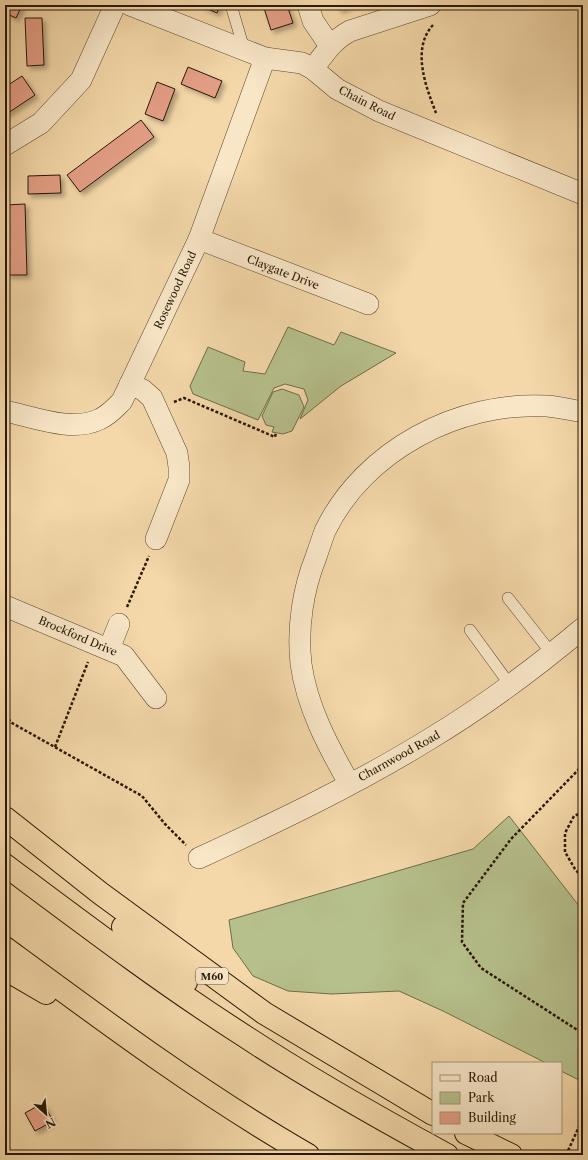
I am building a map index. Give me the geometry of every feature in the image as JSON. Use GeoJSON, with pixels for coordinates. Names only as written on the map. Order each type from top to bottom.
{"type":"FeatureCollection","features":[{"type":"Feature","properties":{"kind":"highway","name":"M60"},"geometry":{"type":"LineString","coordinates":[[5,818],[100,893],[264,1013],[432,1113]]}},
{"type":"Feature","properties":{"kind":"highway","name":"M60"},"geometry":{"type":"LineString","coordinates":[[5,835],[138,939],[245,1037]]}},
{"type":"Feature","properties":{"kind":"highway","name":"M60"},"geometry":{"type":"LineString","coordinates":[[5,865],[100,937],[245,1037],[354,1104],[447,1155]]}},
{"type":"Feature","properties":{"kind":"highway"},"geometry":{"type":"LineString","coordinates":[[5,948],[139,1046],[265,1130],[308,1155]]}},
{"type":"Feature","properties":{"kind":"highway"},"geometry":{"type":"LineString","coordinates":[[5,970],[139,1046]]}},
{"type":"Feature","properties":{"kind":"highway"},"geometry":{"type":"LineString","coordinates":[[468,1134],[511,1155]]}},
{"type":"Feature","properties":{"kind":"street"},"geometry":{"type":"LineString","coordinates":[[5,145],[41,123],[81,80],[115,5]]}},
{"type":"Feature","properties":{"kind":"street","name":"Chain Road"},"geometry":{"type":"LineString","coordinates":[[130,5],[265,58],[302,63],[313,69],[337,89],[379,111],[583,194]]}},
{"type":"Feature","properties":{"kind":"street"},"geometry":{"type":"LineString","coordinates":[[308,5],[313,21],[330,46]]}},
{"type":"Feature","properties":{"kind":"street"},"geometry":{"type":"LineString","coordinates":[[313,69],[330,46],[340,36],[389,11],[434,12]]}},
{"type":"Feature","properties":{"kind":"street","name":"Rosewood Road"},"geometry":{"type":"LineString","coordinates":[[5,411],[74,425],[100,419],[122,401],[199,239],[265,58]]}},
{"type":"Feature","properties":{"kind":"street","name":"Claygate Drive"},"geometry":{"type":"LineString","coordinates":[[199,239],[368,304]]}},
{"type":"Feature","properties":{"kind":"street"},"geometry":{"type":"LineString","coordinates":[[130,384],[143,390],[152,398],[177,453],[180,467],[178,480],[154,528]]}},
{"type":"Feature","properties":{"kind":"street"},"geometry":{"type":"LineString","coordinates":[[349,784],[328,746],[311,707],[301,663],[300,632],[303,602],[309,574],[326,531],[346,498],[390,454],[422,433],[444,423],[490,410],[514,407],[548,406],[583,412]]}},
{"type":"Feature","properties":{"kind":"street","name":"Brockford Drive"},"geometry":{"type":"LineString","coordinates":[[5,606],[124,656],[156,698]]}},
{"type":"Feature","properties":{"kind":"street"},"geometry":{"type":"LineString","coordinates":[[102,646],[119,624]]}},
{"type":"Feature","properties":{"kind":"street","name":"Charnwood Road"},"geometry":{"type":"LineString","coordinates":[[199,858],[283,820],[428,740],[510,686],[583,628]]}},
{"type":"Feature","properties":{"kind":"lane"},"geometry":{"type":"LineString","coordinates":[[231,5],[244,49]]}},
{"type":"Feature","properties":{"kind":"lane"},"geometry":{"type":"LineString","coordinates":[[508,598],[552,654]]}},
{"type":"Feature","properties":{"kind":"lane"},"geometry":{"type":"LineString","coordinates":[[470,630],[510,686]]}},
{"type":"Feature","properties":{"kind":"path"},"geometry":{"type":"LineString","coordinates":[[434,12],[423,49],[423,76],[436,113],[455,142]]}},
{"type":"Feature","properties":{"kind":"path"},"geometry":{"type":"LineString","coordinates":[[157,409],[184,398],[275,437],[276,433]]}},
{"type":"Feature","properties":{"kind":"path"},"geometry":{"type":"LineString","coordinates":[[119,624],[154,528]]}},
{"type":"Feature","properties":{"kind":"path"},"geometry":{"type":"LineString","coordinates":[[54,747],[102,646]]}},
{"type":"Feature","properties":{"kind":"path"},"geometry":{"type":"LineString","coordinates":[[5,715],[12,723],[142,796],[165,824],[199,858]]}},
{"type":"Feature","properties":{"kind":"path"},"geometry":{"type":"LineString","coordinates":[[583,765],[512,839],[463,903],[462,942],[481,968],[582,1033],[583,1036]]}},
{"type":"Feature","properties":{"kind":"path"},"geometry":{"type":"LineString","coordinates":[[583,812],[574,816],[565,833],[564,852],[583,878]]}},
{"type":"Feature","properties":{"kind":"path"},"geometry":{"type":"LineString","coordinates":[[566,1155],[583,1118]]}},
{"type":"Feature","properties":{"kind":"green space"},"geometry":{"type":"Polygon","coordinates":[[[288,327],[334,345],[341,332],[396,353],[341,386],[300,419],[308,400],[304,389],[285,384],[274,388],[258,420],[193,394],[190,386],[208,347],[245,362],[243,371],[265,374],[288,327]]]}},
{"type":"Feature","properties":{"kind":"green space"},"geometry":{"type":"Polygon","coordinates":[[[282,389],[299,395],[304,407],[292,431],[283,434],[272,432],[274,427],[266,425],[262,416],[273,392],[282,389]]]}},
{"type":"Feature","properties":{"kind":"green space"},"geometry":{"type":"Polygon","coordinates":[[[509,816],[583,911],[583,1082],[562,1072],[562,1062],[544,1062],[443,1011],[399,991],[332,994],[288,991],[253,976],[233,948],[229,920],[473,849],[509,816]]]}},
{"type":"Feature","properties":{"kind":"building"},"geometry":{"type":"Polygon","coordinates":[[[5,5],[22,5],[16,18],[5,13],[5,5]]]}},
{"type":"Feature","properties":{"kind":"building"},"geometry":{"type":"Polygon","coordinates":[[[199,5],[220,5],[217,13],[199,5]]]}},
{"type":"Feature","properties":{"kind":"building"},"geometry":{"type":"Polygon","coordinates":[[[263,5],[287,5],[293,23],[271,30],[263,5]]]}},
{"type":"Feature","properties":{"kind":"building"},"geometry":{"type":"Polygon","coordinates":[[[337,5],[353,5],[339,10],[337,5]]]}},
{"type":"Feature","properties":{"kind":"building"},"geometry":{"type":"Polygon","coordinates":[[[25,18],[42,18],[44,65],[27,66],[25,18]]]}},
{"type":"Feature","properties":{"kind":"building"},"geometry":{"type":"Polygon","coordinates":[[[188,67],[222,81],[215,98],[181,84],[188,67]]]}},
{"type":"Feature","properties":{"kind":"building"},"geometry":{"type":"Polygon","coordinates":[[[22,76],[35,95],[5,115],[5,87],[22,76]]]}},
{"type":"Feature","properties":{"kind":"building"},"geometry":{"type":"Polygon","coordinates":[[[157,82],[175,89],[163,121],[145,114],[157,82]]]}},
{"type":"Feature","properties":{"kind":"building"},"geometry":{"type":"Polygon","coordinates":[[[141,120],[154,137],[80,192],[67,175],[141,120]]]}},
{"type":"Feature","properties":{"kind":"building"},"geometry":{"type":"Polygon","coordinates":[[[60,175],[61,193],[28,194],[28,176],[60,175]]]}},
{"type":"Feature","properties":{"kind":"building"},"geometry":{"type":"Polygon","coordinates":[[[25,204],[27,275],[7,275],[5,205],[25,204]]]}},
{"type":"Feature","properties":{"kind":"building"},"geometry":{"type":"Polygon","coordinates":[[[43,1103],[53,1121],[35,1131],[25,1113],[43,1103]]]}}]}
